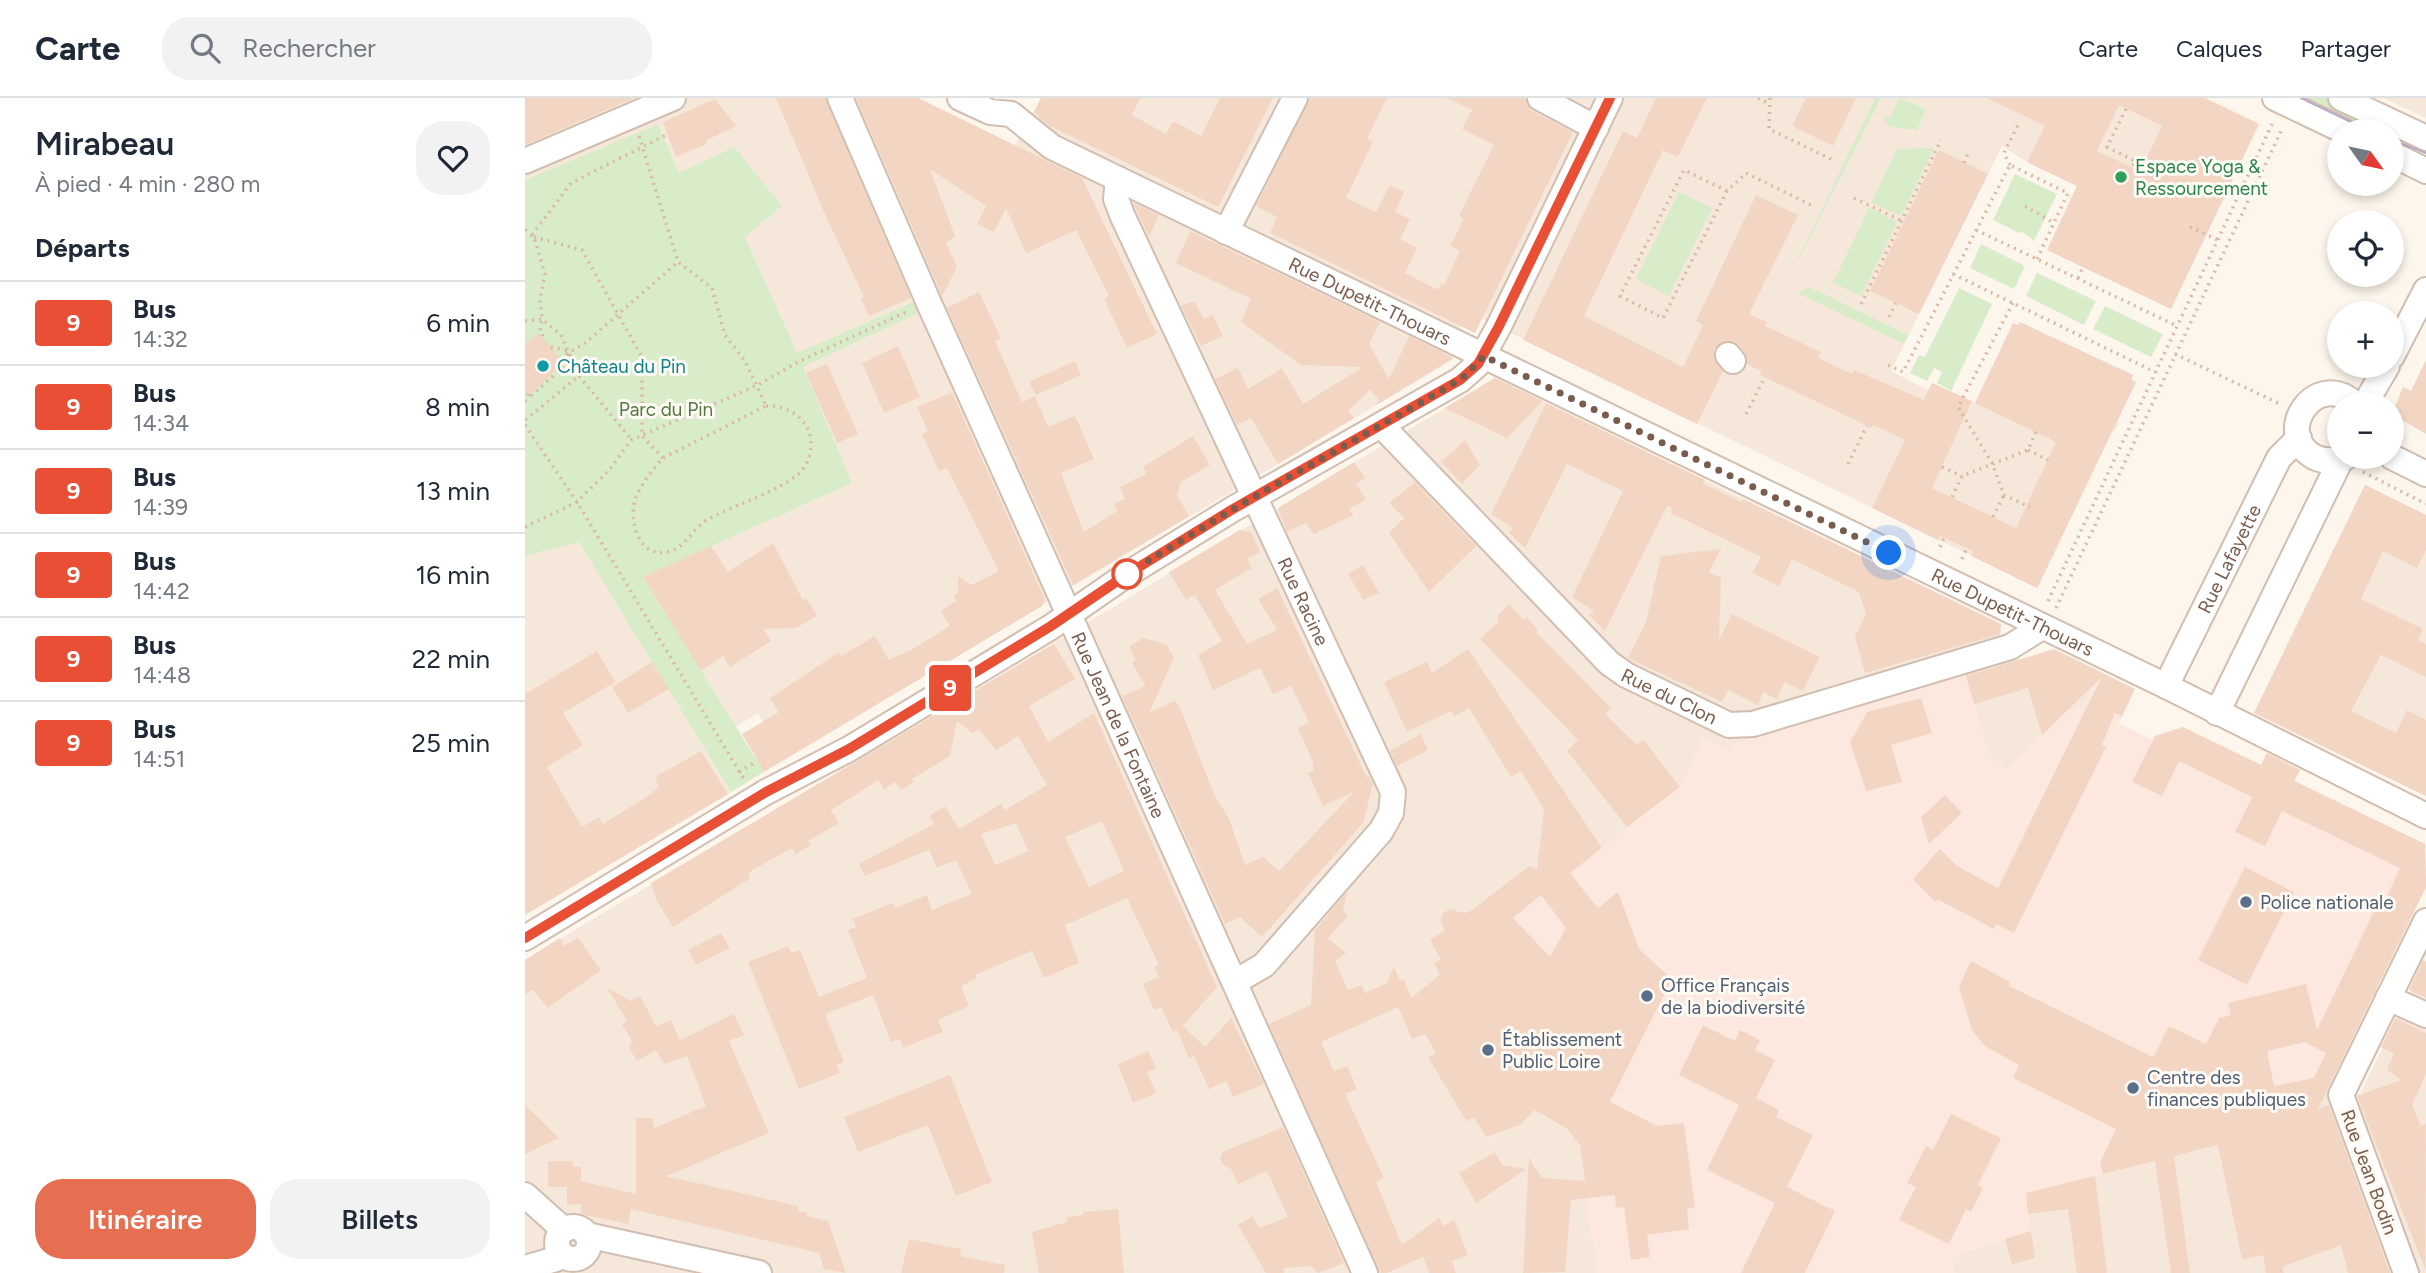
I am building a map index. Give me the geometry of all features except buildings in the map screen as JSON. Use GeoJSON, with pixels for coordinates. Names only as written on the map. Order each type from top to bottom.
{"type":"FeatureCollection","features":[{"type":"Feature","properties":{"kind":"street"},"geometry":{"type":"LineString","coordinates":[[525,161],[673,98]]}},
{"type":"Feature","properties":{"kind":"street","name":"Rue Jean de la Fontaine"},"geometry":{"type":"LineString","coordinates":[[840,98],[1365,1273]]}},
{"type":"Feature","properties":{"kind":"street","name":"Rue Dupetit-Thouars"},"geometry":{"type":"LineString","coordinates":[[960,98],[990,112],[1016,106],[1052,147],[2166,686],[2426,816]]}},
{"type":"Feature","properties":{"kind":"street"},"geometry":{"type":"LineString","coordinates":[[1226,232],[1295,98]]}},
{"type":"Feature","properties":{"kind":"street"},"geometry":{"type":"LineString","coordinates":[[1540,98],[1596,128]]}},
{"type":"Feature","properties":{"kind":"street"},"geometry":{"type":"LineString","coordinates":[[525,938],[766,792],[849,749],[1253,498],[1460,380],[1484,356],[1610,98]]}},
{"type":"Feature","properties":{"kind":"street"},"geometry":{"type":"LineString","coordinates":[[2341,98],[2426,138]]}},
{"type":"Feature","properties":{"kind":"street"},"geometry":{"type":"LineString","coordinates":[[2280,108],[2327,125]]}},
{"type":"Feature","properties":{"kind":"street"},"geometry":{"type":"LineString","coordinates":[[2405,161],[2426,171]]}},
{"type":"Feature","properties":{"kind":"street","name":"Rue Racine"},"geometry":{"type":"LineString","coordinates":[[1118,179],[1119,209],[1253,498],[1391,781],[1393,803],[1385,826],[1264,965],[1235,982]]}},
{"type":"Feature","properties":{"kind":"street"},"geometry":{"type":"LineString","coordinates":[[2404,333],[2426,290]]}},
{"type":"Feature","properties":{"kind":"street","name":"Rue Lafayette"},"geometry":{"type":"LineString","coordinates":[[2166,686],[2279,458],[2299,426],[2307,403],[2327,394]]}},
{"type":"Feature","properties":{"kind":"street","name":"Rue du Clon"},"geometry":{"type":"LineString","coordinates":[[1382,426],[1613,667],[1723,722],[1745,726],[2010,647],[2044,628]]}},
{"type":"Feature","properties":{"kind":"street"},"geometry":{"type":"LineString","coordinates":[[2299,426],[2314,457],[2327,461]]}},
{"type":"Feature","properties":{"kind":"street"},"geometry":{"type":"LineString","coordinates":[[2404,463],[2426,474]]}},
{"type":"Feature","properties":{"kind":"street"},"geometry":{"type":"LineString","coordinates":[[2217,713],[2345,469]]}},
{"type":"Feature","properties":{"kind":"street","name":"Rue Jean Bodin"},"geometry":{"type":"LineString","coordinates":[[2406,1273],[2341,1096],[2426,921]]}},
{"type":"Feature","properties":{"kind":"street"},"geometry":{"type":"LineString","coordinates":[[2388,998],[2426,1015]]}},
{"type":"Feature","properties":{"kind":"street"},"geometry":{"type":"LineString","coordinates":[[525,1195],[570,1240],[759,1273]]}},
{"type":"Feature","properties":{"kind":"street"},"geometry":{"type":"LineString","coordinates":[[525,1268],[556,1259],[570,1240]]}},
{"type":"Feature","properties":{"kind":"path"},"geometry":{"type":"LineString","coordinates":[[1758,98],[1769,100],[1769,128],[1833,160]]}},
{"type":"Feature","properties":{"kind":"path"},"geometry":{"type":"LineString","coordinates":[[2048,601],[2280,108]]}},
{"type":"Feature","properties":{"kind":"path"},"geometry":{"type":"LineString","coordinates":[[2044,628],[2175,354],[2280,108]]}},
{"type":"Feature","properties":{"kind":"path"},"geometry":{"type":"LineString","coordinates":[[2126,109],[2107,147],[2135,161],[2132,168]]}},
{"type":"Feature","properties":{"kind":"path"},"geometry":{"type":"LineString","coordinates":[[2018,125],[2004,153],[2010,165],[2068,193],[2037,259]]}},
{"type":"Feature","properties":{"kind":"path"},"geometry":{"type":"LineString","coordinates":[[635,129],[678,262],[712,288],[725,335],[758,385],[766,406]]}},
{"type":"Feature","properties":{"kind":"path"},"geometry":{"type":"LineString","coordinates":[[533,236],[571,183],[591,170],[668,134]]}},
{"type":"Feature","properties":{"kind":"path"},"geometry":{"type":"LineString","coordinates":[[1861,304],[1941,140]]}},
{"type":"Feature","properties":{"kind":"path"},"geometry":{"type":"LineString","coordinates":[[1964,163],[1968,153]]}},
{"type":"Feature","properties":{"kind":"path"},"geometry":{"type":"LineString","coordinates":[[1888,365],[1903,372],[2010,165]]}},
{"type":"Feature","properties":{"kind":"path"},"geometry":{"type":"LineString","coordinates":[[1727,191],[1684,170],[1620,296],[1663,318],[1727,191],[1747,173],[1811,205]]}},
{"type":"Feature","properties":{"kind":"path"},"geometry":{"type":"LineString","coordinates":[[1854,198],[1901,220]]}},
{"type":"Feature","properties":{"kind":"path"},"geometry":{"type":"LineString","coordinates":[[2025,206],[2054,223]]}},
{"type":"Feature","properties":{"kind":"path"},"geometry":{"type":"LineString","coordinates":[[2190,227],[2218,240]]}},
{"type":"Feature","properties":{"kind":"path"},"geometry":{"type":"LineString","coordinates":[[525,230],[533,236],[582,250],[642,357],[642,436],[663,458]]}},
{"type":"Feature","properties":{"kind":"path"},"geometry":{"type":"LineString","coordinates":[[1976,230],[2177,326]]}},
{"type":"Feature","properties":{"kind":"path"},"geometry":{"type":"LineString","coordinates":[[533,236],[545,274],[540,299],[543,319],[540,331],[544,338]]}},
{"type":"Feature","properties":{"kind":"path"},"geometry":{"type":"LineString","coordinates":[[560,358],[585,343],[678,262]]}},
{"type":"Feature","properties":{"kind":"path"},"geometry":{"type":"LineString","coordinates":[[2078,278],[2083,267]]}},
{"type":"Feature","properties":{"kind":"path"},"geometry":{"type":"LineString","coordinates":[[1953,274],[2155,372]]}},
{"type":"Feature","properties":{"kind":"path"},"geometry":{"type":"LineString","coordinates":[[1889,317],[1896,303]]}},
{"type":"Feature","properties":{"kind":"path"},"geometry":{"type":"LineString","coordinates":[[2013,303],[1958,407],[1992,463],[2004,495],[2030,508]]}},
{"type":"Feature","properties":{"kind":"path"},"geometry":{"type":"LineString","coordinates":[[525,527],[577,502],[610,470],[632,440],[758,385],[798,362],[915,307]]}},
{"type":"Feature","properties":{"kind":"path"},"geometry":{"type":"LineString","coordinates":[[525,321],[543,319],[561,335],[579,376],[632,440]]}},
{"type":"Feature","properties":{"kind":"path"},"geometry":{"type":"LineString","coordinates":[[551,347],[569,351]]}},
{"type":"Feature","properties":{"kind":"path"},"geometry":{"type":"LineString","coordinates":[[525,402],[565,365],[569,351]]}},
{"type":"Feature","properties":{"kind":"path"},"geometry":{"type":"LineString","coordinates":[[2175,354],[2299,426]]}},
{"type":"Feature","properties":{"kind":"path"},"geometry":{"type":"LineString","coordinates":[[579,376],[525,423],[577,502],[746,783]]}},
{"type":"Feature","properties":{"kind":"path"},"geometry":{"type":"LineString","coordinates":[[1746,414],[1765,377]]}},
{"type":"Feature","properties":{"kind":"path"},"geometry":{"type":"LineString","coordinates":[[766,406],[795,412],[808,427],[812,446],[802,471],[705,521],[684,542],[670,551],[654,552],[643,545],[637,534],[632,521],[633,509],[636,496],[663,458],[766,406]]}},
{"type":"Feature","properties":{"kind":"path"},"geometry":{"type":"LineString","coordinates":[[1848,464],[1867,426]]}},
{"type":"Feature","properties":{"kind":"path"},"geometry":{"type":"LineString","coordinates":[[1952,497],[1962,477],[2028,450],[2036,432]]}},
{"type":"Feature","properties":{"kind":"path"},"geometry":{"type":"LineString","coordinates":[[2028,450],[2048,460]]}},
{"type":"Feature","properties":{"kind":"path"},"geometry":{"type":"LineString","coordinates":[[1941,467],[1962,477]]}},
{"type":"Feature","properties":{"kind":"path"},"geometry":{"type":"LineString","coordinates":[[2362,469],[2426,504]]}},
{"type":"Feature","properties":{"kind":"path"},"geometry":{"type":"LineString","coordinates":[[1993,517],[2004,495]]}},
{"type":"Feature","properties":{"kind":"path"},"geometry":{"type":"LineString","coordinates":[[1940,547],[1944,538]]}},
{"type":"Feature","properties":{"kind":"path"},"geometry":{"type":"LineString","coordinates":[[1962,559],[1967,548]]}},
{"type":"Feature","properties":{"kind":"path"},"geometry":{"type":"LineString","coordinates":[[739,772],[757,761]]}},
{"type":"Feature","properties":{"kind":"shaded area"},"geometry":{"type":"Polygon","coordinates":[[[525,98],[918,98],[1015,145],[1041,98],[2205,98],[2259,124],[2171,309],[2047,250],[2077,186],[2027,162],[2002,146],[1891,371],[1928,390],[1932,383],[1975,403],[1983,386],[1987,388],[2020,322],[2133,375],[2131,380],[2136,382],[2117,422],[2119,424],[2110,436],[2038,588],[1482,319],[1460,326],[1446,354],[1447,363],[785,758],[758,713],[736,727],[643,577],[852,483],[803,367],[917,313],[912,302],[797,354],[745,237],[782,206],[679,173],[658,124],[525,180],[525,98]]]}},
{"type":"Feature","properties":{"kind":"shaded area"},"geometry":{"type":"Polygon","coordinates":[[[2384,98],[2426,98],[2426,118],[2398,105],[2384,98]]]}},
{"type":"Feature","properties":{"kind":"shaded area"},"geometry":{"type":"Polygon","coordinates":[[[1495,378],[2001,624],[2000,634],[2019,659],[2028,657],[2100,672],[2083,707],[2067,711],[2006,770],[1989,754],[1965,676],[1737,743],[1731,753],[1704,737],[1680,787],[1407,1002],[1534,1101],[1541,1114],[1567,1129],[1580,1144],[1597,1273],[525,1273],[525,960],[1495,378]]]}},
{"type":"Feature","properties":{"kind":"shaded area"},"geometry":{"type":"Polygon","coordinates":[[[2365,485],[2426,515],[2426,796],[2254,713],[2365,485]]]}},
{"type":"Feature","properties":{"kind":"shaded area"},"geometry":{"type":"Polygon","coordinates":[[[579,541],[731,792],[525,915],[525,556],[579,541]]]}},
{"type":"Feature","properties":{"kind":"shaded area"},"geometry":{"type":"Polygon","coordinates":[[[2100,672],[2135,689],[2119,723],[2153,740],[2155,736],[2183,727],[2261,765],[2266,754],[2300,770],[2295,781],[2425,844],[2426,887],[2326,1093],[2251,1108],[2256,1136],[2026,1193],[2031,1231],[1951,1255],[1955,1273],[1597,1273],[1580,1144],[1567,1129],[1536,1108],[1520,1125],[1487,1138],[1406,1002],[1680,787],[1704,737],[1731,753],[1737,743],[1966,675],[1989,754],[2005,770],[2067,711],[2083,707],[2100,672]]]}},
{"type":"Feature","properties":{"kind":"shaded area"},"geometry":{"type":"Polygon","coordinates":[[[2426,959],[2426,1273],[1955,1273],[1950,1256],[2031,1231],[2026,1193],[2255,1136],[2250,1108],[2326,1093],[2360,1094],[2426,959]]]}},
{"type":"Feature","properties":{"kind":"green space"},"geometry":{"type":"Polygon","coordinates":[[[1875,98],[1880,98],[1874,112],[1785,286],[1875,98]]]}},
{"type":"Feature","properties":{"kind":"green space"},"geometry":{"type":"Polygon","coordinates":[[[1899,98],[1926,109],[1917,130],[1890,127],[1884,120],[1885,116],[1890,118],[1899,98]]]}},
{"type":"Feature","properties":{"kind":"green space"},"geometry":{"type":"Polygon","coordinates":[[[2297,98],[2328,98],[2371,119],[2332,119],[2295,101],[2297,98]]]}},
{"type":"Feature","properties":{"kind":"green space","name":"Parc du Pin"},"geometry":{"type":"Polygon","coordinates":[[[658,124],[679,173],[734,147],[782,206],[745,237],[797,353],[913,302],[918,313],[803,367],[852,483],[643,577],[764,772],[731,792],[579,542],[525,556],[525,180],[658,124]]]}},
{"type":"Feature","properties":{"kind":"green space"},"geometry":{"type":"Polygon","coordinates":[[[2405,136],[2412,139],[2405,152],[2405,136]]]}},
{"type":"Feature","properties":{"kind":"green space"},"geometry":{"type":"Polygon","coordinates":[[[1934,148],[1901,216],[1871,203],[1897,149],[1934,148]]]}},
{"type":"Feature","properties":{"kind":"green space"},"geometry":{"type":"Polygon","coordinates":[[[2015,174],[2057,194],[2034,241],[2021,231],[2019,233],[1993,220],[2015,174]]]}},
{"type":"Feature","properties":{"kind":"green space"},"geometry":{"type":"Polygon","coordinates":[[[1679,192],[1712,208],[1669,296],[1636,279],[1679,192]]]}},
{"type":"Feature","properties":{"kind":"green space"},"geometry":{"type":"Polygon","coordinates":[[[1869,208],[1897,222],[1861,296],[1833,283],[1869,208]]]}},
{"type":"Feature","properties":{"kind":"green space"},"geometry":{"type":"Polygon","coordinates":[[[1981,244],[2025,266],[2014,289],[1970,268],[1981,244]]]}},
{"type":"Feature","properties":{"kind":"green space"},"geometry":{"type":"Polygon","coordinates":[[[2037,273],[2096,301],[2084,325],[2026,296],[2037,273]]]}},
{"type":"Feature","properties":{"kind":"green space"},"geometry":{"type":"Polygon","coordinates":[[[1809,287],[1908,335],[1904,344],[1798,293],[1809,287]]]}},
{"type":"Feature","properties":{"kind":"green space"},"geometry":{"type":"Polygon","coordinates":[[[1959,288],[1992,304],[1951,391],[1937,383],[1942,372],[1934,368],[1927,381],[1910,373],[1919,355],[1925,357],[1959,288]]]}},
{"type":"Feature","properties":{"kind":"green space"},"geometry":{"type":"Polygon","coordinates":[[[2105,306],[2163,334],[2151,357],[2093,329],[2105,306]]]}},
{"type":"Feature","properties":{"kind":"tram line"},"geometry":{"type":"LineString","coordinates":[[2301,98],[2345,119]]}},
{"type":"Feature","properties":{"kind":"tram line"},"geometry":{"type":"LineString","coordinates":[[2405,145],[2426,153]]}},
{"type":"Feature","properties":{"kind":"bus line","name":"9"},"geometry":{"type":"LineString","coordinates":[[525,938],[766,792],[849,749],[1051,626],[1126,575],[1233,509],[1382,426],[1466,375],[1484,356],[1610,98]]}},
{"type":"Feature","properties":{"kind":"place","name":"Espace Yoga & Ressourcement"},"geometry":{"type":"Point","coordinates":[2121,177]}},
{"type":"Feature","properties":{"kind":"place","name":"Château du Pin"},"geometry":{"type":"Point","coordinates":[543,366]}},
{"type":"Feature","properties":{"kind":"place","name":"Police nationale"},"geometry":{"type":"Point","coordinates":[2246,902]}},
{"type":"Feature","properties":{"kind":"place","name":"Office Français de la biodiversité"},"geometry":{"type":"Point","coordinates":[1647,996]}},
{"type":"Feature","properties":{"kind":"place","name":"Établissement Public Loire"},"geometry":{"type":"Point","coordinates":[1488,1050]}},
{"type":"Feature","properties":{"kind":"place","name":"Centre des finances publiques"},"geometry":{"type":"Point","coordinates":[2133,1088]}},
{"type":"Feature","properties":{"kind":"route"},"geometry":{"type":"LineString","coordinates":[[1127,574],[1233,509],[1448,387],[1466,375],[1484,356],[1889,553]]}}]}
